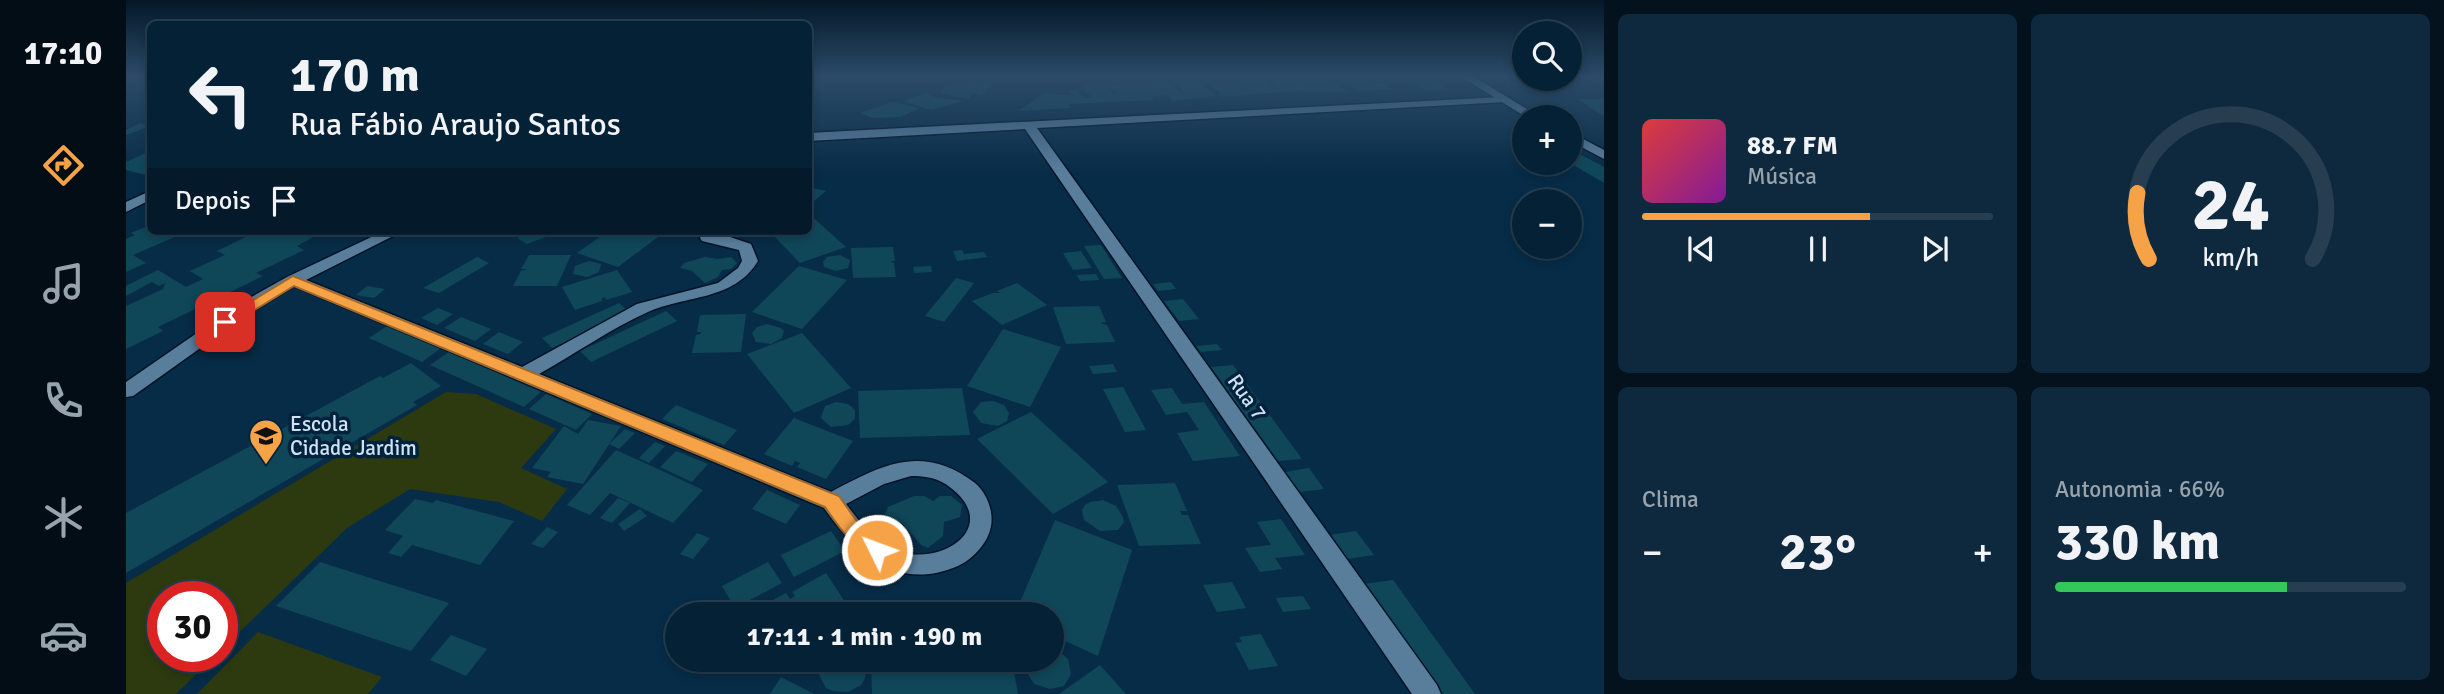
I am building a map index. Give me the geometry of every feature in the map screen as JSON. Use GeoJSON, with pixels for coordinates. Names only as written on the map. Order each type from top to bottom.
{"type":"FeatureCollection","features":[{"type":"Feature","properties":{"kind":"street"},"geometry":{"type":"LineString","coordinates":[[812,137],[1349,108]]}},
{"type":"Feature","properties":{"kind":"street","name":"Rua 7"},"geometry":{"type":"LineString","coordinates":[[1029,126],[1429,694]]}},
{"type":"Feature","properties":{"kind":"street"},"geometry":{"type":"LineString","coordinates":[[1582,143],[1604,155]]}},
{"type":"Feature","properties":{"kind":"street"},"geometry":{"type":"LineString","coordinates":[[126,208],[147,197]]}},
{"type":"Feature","properties":{"kind":"street"},"geometry":{"type":"LineString","coordinates":[[126,391],[245,308],[293,280],[388,235]]}},
{"type":"Feature","properties":{"kind":"street"},"geometry":{"type":"LineString","coordinates":[[523,375],[643,308],[724,286],[744,271],[750,261],[746,247],[727,240],[707,238]]}},
{"type":"Feature","properties":{"kind":"street"},"geometry":{"type":"LineString","coordinates":[[293,280],[832,502],[849,526],[877,550],[894,560],[913,565],[933,565],[952,560],[968,550],[977,537],[981,522],[979,507],[971,492],[951,477],[925,468],[890,472],[832,502]]}},
{"type":"Feature","properties":{"kind":"green space"},"geometry":{"type":"Polygon","coordinates":[[[446,392],[476,394],[556,429],[521,468],[567,489],[542,521],[499,502],[410,489],[347,528],[238,634],[238,581],[147,581],[147,672],[199,672],[176,694],[126,694],[126,583],[446,392]]]}},
{"type":"Feature","properties":{"kind":"green space"},"geometry":{"type":"Polygon","coordinates":[[[258,632],[382,677],[368,694],[197,694],[219,672],[238,672],[238,652],[258,632]]]}},
{"type":"Feature","properties":{"kind":"building"},"geometry":{"type":"Polygon","coordinates":[[[873,108],[919,108],[900,117],[872,118],[860,113],[873,108]]]}},
{"type":"Feature","properties":{"kind":"building"},"geometry":{"type":"Polygon","coordinates":[[[1022,108],[1064,108],[1018,111],[1022,108]]]}},
{"type":"Feature","properties":{"kind":"building"},"geometry":{"type":"Polygon","coordinates":[[[1591,108],[1604,108],[1604,116],[1591,108]]]}},
{"type":"Feature","properties":{"kind":"building"},"geometry":{"type":"Polygon","coordinates":[[[140,123],[147,125],[126,135],[126,130],[140,123]]]}},
{"type":"Feature","properties":{"kind":"building"},"geometry":{"type":"Polygon","coordinates":[[[147,152],[147,174],[126,170],[126,162],[147,152]]]}},
{"type":"Feature","properties":{"kind":"building"},"geometry":{"type":"Polygon","coordinates":[[[1582,155],[1604,167],[1604,183],[1582,170],[1582,155]]]}},
{"type":"Feature","properties":{"kind":"building"},"geometry":{"type":"Polygon","coordinates":[[[812,188],[826,191],[812,203],[812,188]]]}},
{"type":"Feature","properties":{"kind":"building"},"geometry":{"type":"Polygon","coordinates":[[[812,217],[846,247],[800,263],[773,235],[812,235],[812,217]]]}},
{"type":"Feature","properties":{"kind":"building"},"geometry":{"type":"Polygon","coordinates":[[[147,226],[147,235],[179,235],[133,255],[146,263],[126,272],[126,239],[135,235],[131,233],[147,226]]]}},
{"type":"Feature","properties":{"kind":"building"},"geometry":{"type":"Polygon","coordinates":[[[250,235],[317,235],[297,246],[304,250],[256,273],[263,276],[158,327],[163,331],[126,349],[126,306],[163,289],[165,283],[159,286],[152,282],[126,296],[126,286],[158,270],[186,287],[203,279],[190,271],[225,255],[217,251],[250,235]]]}},
{"type":"Feature","properties":{"kind":"building"},"geometry":{"type":"Polygon","coordinates":[[[524,235],[551,235],[527,244],[517,238],[524,235]]]}},
{"type":"Feature","properties":{"kind":"building"},"geometry":{"type":"Polygon","coordinates":[[[602,235],[661,235],[618,267],[577,253],[602,235]]]}},
{"type":"Feature","properties":{"kind":"building"},"geometry":{"type":"Polygon","coordinates":[[[1101,245],[1122,278],[1104,279],[1084,246],[1101,245]]]}},
{"type":"Feature","properties":{"kind":"building"},"geometry":{"type":"Polygon","coordinates":[[[893,247],[895,261],[890,261],[894,263],[896,277],[853,278],[851,248],[893,247]]]}},
{"type":"Feature","properties":{"kind":"building"},"geometry":{"type":"Polygon","coordinates":[[[962,250],[964,254],[984,252],[987,257],[957,261],[953,251],[962,250]]]}},
{"type":"Feature","properties":{"kind":"building"},"geometry":{"type":"Polygon","coordinates":[[[1081,251],[1092,268],[1073,270],[1063,253],[1081,251]]]}},
{"type":"Feature","properties":{"kind":"building"},"geometry":{"type":"Polygon","coordinates":[[[529,255],[571,255],[557,286],[513,286],[521,271],[527,269],[521,269],[529,255]]]}},
{"type":"Feature","properties":{"kind":"building"},"geometry":{"type":"Polygon","coordinates":[[[840,255],[850,260],[848,268],[836,271],[824,267],[823,262],[827,257],[840,255]]]}},
{"type":"Feature","properties":{"kind":"building"},"geometry":{"type":"Polygon","coordinates":[[[477,257],[489,263],[439,293],[423,288],[477,257]]]}},
{"type":"Feature","properties":{"kind":"building"},"geometry":{"type":"Polygon","coordinates":[[[705,257],[731,257],[737,263],[705,283],[692,271],[680,268],[684,263],[705,257]]]}},
{"type":"Feature","properties":{"kind":"building"},"geometry":{"type":"Polygon","coordinates":[[[589,261],[601,264],[599,272],[587,277],[573,274],[575,266],[589,261]]]}},
{"type":"Feature","properties":{"kind":"building"},"geometry":{"type":"Polygon","coordinates":[[[799,266],[847,280],[802,329],[752,312],[799,266]]]}},
{"type":"Feature","properties":{"kind":"building"},"geometry":{"type":"Polygon","coordinates":[[[931,266],[932,272],[914,273],[913,267],[931,266]]]}},
{"type":"Feature","properties":{"kind":"building"},"geometry":{"type":"Polygon","coordinates":[[[617,270],[632,292],[606,300],[605,297],[602,301],[575,310],[562,287],[617,270]]]}},
{"type":"Feature","properties":{"kind":"building"},"geometry":{"type":"Polygon","coordinates":[[[1096,274],[1099,280],[1080,281],[1077,275],[1096,274]]]}},
{"type":"Feature","properties":{"kind":"building"},"geometry":{"type":"Polygon","coordinates":[[[956,278],[974,283],[944,322],[925,316],[956,278]]]}},
{"type":"Feature","properties":{"kind":"building"},"geometry":{"type":"Polygon","coordinates":[[[1171,282],[1176,289],[1158,291],[1153,284],[1171,282]]]}},
{"type":"Feature","properties":{"kind":"building"},"geometry":{"type":"Polygon","coordinates":[[[1017,283],[1047,305],[1002,325],[972,301],[1000,293],[997,291],[1017,283]]]}},
{"type":"Feature","properties":{"kind":"building"},"geometry":{"type":"Polygon","coordinates":[[[367,286],[385,289],[374,298],[356,295],[367,286]]]}},
{"type":"Feature","properties":{"kind":"building"},"geometry":{"type":"Polygon","coordinates":[[[1183,299],[1199,319],[1179,321],[1164,301],[1183,299]]]}},
{"type":"Feature","properties":{"kind":"building"},"geometry":{"type":"Polygon","coordinates":[[[619,303],[630,313],[552,348],[542,338],[619,303]]]}},
{"type":"Feature","properties":{"kind":"building"},"geometry":{"type":"Polygon","coordinates":[[[1099,306],[1106,322],[1100,323],[1107,325],[1115,342],[1066,344],[1053,307],[1099,306]]]}},
{"type":"Feature","properties":{"kind":"building"},"geometry":{"type":"Polygon","coordinates":[[[438,308],[453,314],[437,325],[421,318],[438,308]]]}},
{"type":"Feature","properties":{"kind":"building"},"geometry":{"type":"Polygon","coordinates":[[[666,311],[677,321],[591,362],[580,351],[666,311]]]}},
{"type":"Feature","properties":{"kind":"building"},"geometry":{"type":"Polygon","coordinates":[[[746,314],[741,352],[692,353],[696,335],[701,334],[697,332],[700,315],[746,314]]]}},
{"type":"Feature","properties":{"kind":"building"},"geometry":{"type":"Polygon","coordinates":[[[461,317],[491,329],[475,341],[444,328],[461,317]]]}},
{"type":"Feature","properties":{"kind":"building"},"geometry":{"type":"Polygon","coordinates":[[[767,324],[781,328],[784,331],[782,338],[771,344],[756,342],[752,333],[757,327],[767,324]]]}},
{"type":"Feature","properties":{"kind":"building"},"geometry":{"type":"Polygon","coordinates":[[[387,326],[441,348],[422,362],[369,338],[387,326]]]}},
{"type":"Feature","properties":{"kind":"building"},"geometry":{"type":"Polygon","coordinates":[[[1003,329],[1061,347],[1030,407],[967,386],[1003,329]]]}},
{"type":"Feature","properties":{"kind":"building"},"geometry":{"type":"Polygon","coordinates":[[[499,332],[523,342],[508,354],[483,344],[499,332]]]}},
{"type":"Feature","properties":{"kind":"building"},"geometry":{"type":"Polygon","coordinates":[[[802,333],[851,388],[794,413],[747,354],[802,333]]]}},
{"type":"Feature","properties":{"kind":"building"},"geometry":{"type":"Polygon","coordinates":[[[1217,344],[1222,350],[1201,352],[1196,346],[1217,344]]]}},
{"type":"Feature","properties":{"kind":"building"},"geometry":{"type":"Polygon","coordinates":[[[449,352],[541,392],[524,407],[430,365],[449,352]]]}},
{"type":"Feature","properties":{"kind":"building"},"geometry":{"type":"Polygon","coordinates":[[[411,363],[441,386],[413,402],[417,405],[126,573],[126,513],[380,376],[383,378],[411,363]]]}},
{"type":"Feature","properties":{"kind":"building"},"geometry":{"type":"Polygon","coordinates":[[[1113,364],[1117,372],[1093,374],[1089,366],[1113,364]]]}},
{"type":"Feature","properties":{"kind":"building"},"geometry":{"type":"Polygon","coordinates":[[[1233,365],[1302,459],[1278,461],[1211,367],[1233,365]]]}},
{"type":"Feature","properties":{"kind":"building"},"geometry":{"type":"Polygon","coordinates":[[[1123,387],[1146,430],[1125,432],[1103,389],[1123,387]]]}},
{"type":"Feature","properties":{"kind":"building"},"geometry":{"type":"Polygon","coordinates":[[[962,388],[970,435],[860,438],[858,391],[962,388]]]}},
{"type":"Feature","properties":{"kind":"building"},"geometry":{"type":"Polygon","coordinates":[[[1172,388],[1182,404],[1204,402],[1240,456],[1193,461],[1177,433],[1199,430],[1187,412],[1166,415],[1151,390],[1172,388]]]}},
{"type":"Feature","properties":{"kind":"building"},"geometry":{"type":"Polygon","coordinates":[[[546,394],[592,414],[576,430],[529,409],[546,394]]]}},
{"type":"Feature","properties":{"kind":"building"},"geometry":{"type":"Polygon","coordinates":[[[993,401],[1004,405],[1009,413],[1007,421],[998,426],[981,423],[973,412],[981,402],[993,401]]]}},
{"type":"Feature","properties":{"kind":"building"},"geometry":{"type":"Polygon","coordinates":[[[836,402],[848,404],[855,410],[855,419],[848,425],[831,427],[821,418],[825,406],[836,402]]]}},
{"type":"Feature","properties":{"kind":"building"},"geometry":{"type":"Polygon","coordinates":[[[676,405],[737,430],[724,445],[662,419],[676,405]]]}},
{"type":"Feature","properties":{"kind":"building"},"geometry":{"type":"Polygon","coordinates":[[[1031,412],[1108,482],[1053,514],[977,439],[1031,412]]]}},
{"type":"Feature","properties":{"kind":"building"},"geometry":{"type":"Polygon","coordinates":[[[794,418],[853,441],[826,479],[797,467],[800,463],[795,461],[792,466],[764,454],[794,418]]]}},
{"type":"Feature","properties":{"kind":"building"},"geometry":{"type":"Polygon","coordinates":[[[588,420],[621,426],[583,484],[547,477],[551,472],[532,468],[564,426],[578,434],[588,420]]]}},
{"type":"Feature","properties":{"kind":"building"},"geometry":{"type":"Polygon","coordinates":[[[625,429],[635,433],[619,449],[609,444],[625,429]]]}},
{"type":"Feature","properties":{"kind":"building"},"geometry":{"type":"Polygon","coordinates":[[[655,442],[665,446],[649,463],[639,458],[655,442]]]}},
{"type":"Feature","properties":{"kind":"building"},"geometry":{"type":"Polygon","coordinates":[[[616,450],[703,490],[673,523],[610,493],[590,515],[567,505],[616,450]]]}},
{"type":"Feature","properties":{"kind":"building"},"geometry":{"type":"Polygon","coordinates":[[[676,451],[708,464],[692,482],[660,467],[676,451]]]}},
{"type":"Feature","properties":{"kind":"building"},"geometry":{"type":"Polygon","coordinates":[[[1309,468],[1324,489],[1299,492],[1285,472],[1309,468]]]}},
{"type":"Feature","properties":{"kind":"building"},"geometry":{"type":"Polygon","coordinates":[[[1175,483],[1187,511],[1180,511],[1182,515],[1188,515],[1201,544],[1139,546],[1117,485],[1175,483]]]}},
{"type":"Feature","properties":{"kind":"building"},"geometry":{"type":"Polygon","coordinates":[[[767,490],[800,505],[786,524],[752,509],[767,490]]]}},
{"type":"Feature","properties":{"kind":"building"},"geometry":{"type":"Polygon","coordinates":[[[914,496],[924,496],[933,501],[940,496],[951,496],[962,505],[960,517],[944,522],[943,536],[928,548],[921,545],[902,523],[891,524],[884,516],[888,507],[914,496]]]}},
{"type":"Feature","properties":{"kind":"building"},"geometry":{"type":"Polygon","coordinates":[[[618,498],[630,503],[612,523],[600,518],[618,498]]]}},
{"type":"Feature","properties":{"kind":"building"},"geometry":{"type":"Polygon","coordinates":[[[415,499],[433,503],[436,500],[514,521],[480,565],[412,545],[401,557],[388,553],[403,536],[385,530],[415,499]]]}},
{"type":"Feature","properties":{"kind":"building"},"geometry":{"type":"Polygon","coordinates":[[[1103,500],[1116,506],[1123,517],[1124,522],[1118,530],[1100,531],[1084,520],[1082,510],[1085,505],[1103,500]]]}},
{"type":"Feature","properties":{"kind":"building"},"geometry":{"type":"Polygon","coordinates":[[[640,509],[647,516],[624,531],[618,524],[640,509]]]}},
{"type":"Feature","properties":{"kind":"building"},"geometry":{"type":"Polygon","coordinates":[[[1281,519],[1305,555],[1275,558],[1282,569],[1260,572],[1245,548],[1271,545],[1257,522],[1281,519]]]}},
{"type":"Feature","properties":{"kind":"building"},"geometry":{"type":"Polygon","coordinates":[[[1055,520],[1132,550],[1098,656],[1064,640],[1064,602],[1020,602],[1055,520]]]}},
{"type":"Feature","properties":{"kind":"building"},"geometry":{"type":"Polygon","coordinates":[[[547,527],[558,532],[543,548],[531,544],[547,527]]]}},
{"type":"Feature","properties":{"kind":"building"},"geometry":{"type":"Polygon","coordinates":[[[831,531],[845,551],[794,577],[781,555],[831,531]]]}},
{"type":"Feature","properties":{"kind":"building"},"geometry":{"type":"Polygon","coordinates":[[[1356,531],[1374,555],[1347,559],[1330,535],[1356,531]]]}},
{"type":"Feature","properties":{"kind":"building"},"geometry":{"type":"Polygon","coordinates":[[[697,533],[710,538],[693,559],[680,554],[697,533]]]}},
{"type":"Feature","properties":{"kind":"building"},"geometry":{"type":"Polygon","coordinates":[[[320,562],[449,603],[411,651],[276,606],[320,562]]]}},
{"type":"Feature","properties":{"kind":"building"},"geometry":{"type":"Polygon","coordinates":[[[768,562],[782,583],[746,602],[731,602],[722,586],[768,562]]]}},
{"type":"Feature","properties":{"kind":"building"},"geometry":{"type":"Polygon","coordinates":[[[826,573],[845,602],[769,602],[786,593],[790,599],[795,596],[792,592],[826,573]]]}},
{"type":"Feature","properties":{"kind":"building"},"geometry":{"type":"Polygon","coordinates":[[[1393,580],[1475,694],[1441,694],[1363,584],[1393,580]]]}},
{"type":"Feature","properties":{"kind":"building"},"geometry":{"type":"Polygon","coordinates":[[[1232,582],[1246,608],[1217,612],[1203,585],[1232,582]]]}},
{"type":"Feature","properties":{"kind":"building"},"geometry":{"type":"Polygon","coordinates":[[[1303,596],[1311,609],[1283,612],[1276,598],[1303,596]]]}},
{"type":"Feature","properties":{"kind":"building"},"geometry":{"type":"Polygon","coordinates":[[[1261,634],[1278,666],[1249,670],[1235,643],[1242,642],[1239,637],[1261,634]]]}},
{"type":"Feature","properties":{"kind":"building"},"geometry":{"type":"Polygon","coordinates":[[[451,635],[487,649],[466,676],[430,660],[451,635]]]}},
{"type":"Feature","properties":{"kind":"building"},"geometry":{"type":"Polygon","coordinates":[[[1064,656],[1068,659],[1071,674],[1064,686],[1050,689],[1034,684],[1027,672],[1064,672],[1064,656]]]}},
{"type":"Feature","properties":{"kind":"building"},"geometry":{"type":"Polygon","coordinates":[[[1100,665],[1126,694],[1059,694],[1100,665]]]}},
{"type":"Feature","properties":{"kind":"building"},"geometry":{"type":"Polygon","coordinates":[[[820,672],[866,672],[861,685],[848,692],[826,688],[820,672]]]}},
{"type":"Feature","properties":{"kind":"building"},"geometry":{"type":"Polygon","coordinates":[[[871,672],[1014,672],[1018,694],[872,694],[871,672]]]}},
{"type":"Feature","properties":{"kind":"building"},"geometry":{"type":"Polygon","coordinates":[[[781,677],[814,694],[770,694],[781,677]]]}},
{"type":"Feature","properties":{"kind":"place","name":"Escola Cidade Jardim"},"geometry":{"type":"Point","coordinates":[266,466]}},
{"type":"Feature","properties":{"kind":"route"},"geometry":{"type":"LineString","coordinates":[[225,322],[293,280],[832,502],[849,526],[877,550]]}}]}
